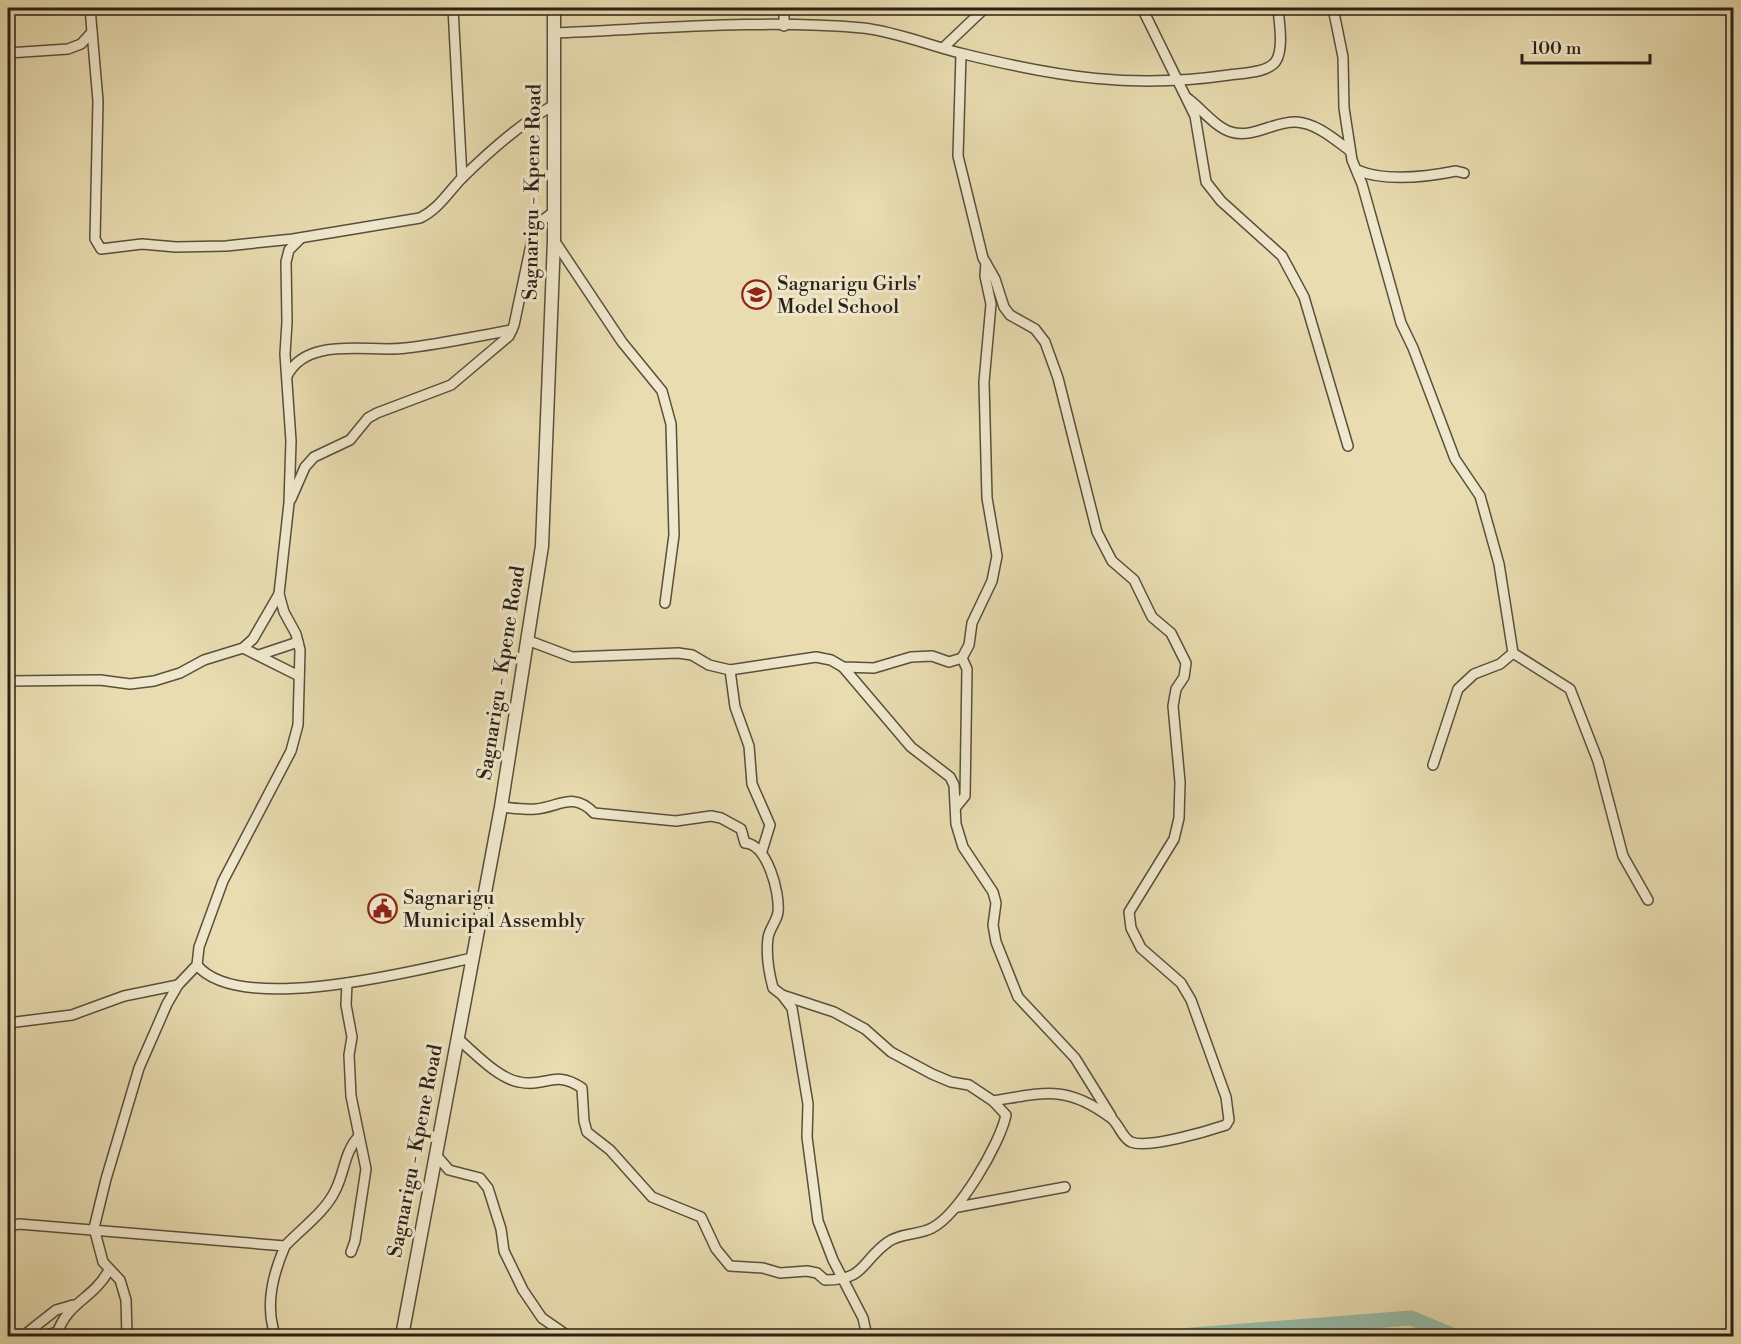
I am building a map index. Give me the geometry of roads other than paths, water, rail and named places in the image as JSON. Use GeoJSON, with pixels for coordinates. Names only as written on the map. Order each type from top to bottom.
{"type":"FeatureCollection","features":[{"type":"Feature","properties":{"kind":"street"},"geometry":{"type":"LineString","coordinates":[[90,8],[98,101],[96,246],[101,249],[142,244],[176,247],[226,246],[301,238],[420,218],[435,209],[462,178],[519,128],[554,105]]}},
{"type":"Feature","properties":{"kind":"street"},"geometry":{"type":"LineString","coordinates":[[453,8],[462,178]]}},
{"type":"Feature","properties":{"kind":"street","name":"Sagnarigu - Kpene Road"},"geometry":{"type":"LineString","coordinates":[[402,1336],[501,807],[542,546],[554,240],[552,213],[554,8]]}},
{"type":"Feature","properties":{"kind":"street"},"geometry":{"type":"LineString","coordinates":[[784,8],[784,26]]}},
{"type":"Feature","properties":{"kind":"street"},"geometry":{"type":"LineString","coordinates":[[943,48],[985,8]]}},
{"type":"Feature","properties":{"kind":"street"},"geometry":{"type":"LineString","coordinates":[[1142,8],[1195,116],[1206,182],[1221,201],[1282,256],[1304,297],[1348,446]]}},
{"type":"Feature","properties":{"kind":"street"},"geometry":{"type":"LineString","coordinates":[[553,33],[784,26],[867,29],[915,38],[962,54],[1099,81],[1179,81],[1270,67],[1278,58],[1280,45],[1278,8]]}},
{"type":"Feature","properties":{"kind":"street"},"geometry":{"type":"LineString","coordinates":[[1333,8],[1343,57],[1344,108],[1349,150],[1357,170],[1401,324],[1413,348],[1455,459],[1480,496],[1499,564],[1513,653],[1570,689],[1598,761],[1623,856],[1648,900]]}},
{"type":"Feature","properties":{"kind":"street"},"geometry":{"type":"LineString","coordinates":[[8,53],[68,50],[81,44],[92,32]]}},
{"type":"Feature","properties":{"kind":"street"},"geometry":{"type":"LineString","coordinates":[[527,640],[572,657],[678,653],[693,655],[709,665],[730,670],[816,657],[831,660],[843,667],[911,747],[950,777],[954,785],[956,824],[963,846],[993,892],[995,933],[1011,986],[1018,997],[1075,1058],[1128,1141],[1138,1144],[1210,1130],[1229,1120],[1226,1096],[1191,1000],[1181,983],[1141,948],[1131,928],[1130,912],[1174,839],[1179,818],[1180,790],[1173,706],[1176,689],[1184,677],[1186,663],[1171,633],[1152,617],[1134,580],[1112,561],[1097,532],[1058,378],[1046,342],[1035,329],[1010,315],[1004,307],[995,279],[986,263],[958,156],[962,54]]}},
{"type":"Feature","properties":{"kind":"street"},"geometry":{"type":"LineString","coordinates":[[1186,96],[1218,125],[1230,132],[1260,130],[1297,122],[1321,131],[1349,150]]}},
{"type":"Feature","properties":{"kind":"street"},"geometry":{"type":"LineString","coordinates":[[1357,170],[1371,175],[1397,176],[1464,173]]}},
{"type":"Feature","properties":{"kind":"street"},"geometry":{"type":"LineString","coordinates":[[289,503],[305,467],[314,457],[350,440],[368,418],[377,413],[451,386],[512,330],[535,226],[552,213]]}},
{"type":"Feature","properties":{"kind":"street"},"geometry":{"type":"LineString","coordinates":[[127,1336],[126,1300],[120,1280],[103,1262],[94,1228],[140,1068],[166,1004],[178,985],[197,965],[199,947],[223,881],[291,751],[298,725],[298,642],[284,612],[279,594],[289,503],[291,441],[287,376],[286,262],[289,250],[301,238]]}},
{"type":"Feature","properties":{"kind":"street"},"geometry":{"type":"LineString","coordinates":[[554,240],[622,342],[662,392],[671,423],[674,535],[665,603]]}},
{"type":"Feature","properties":{"kind":"street"},"geometry":{"type":"LineString","coordinates":[[843,667],[874,668],[911,657],[932,656],[949,662],[962,658],[969,645],[972,623],[993,581],[998,556],[987,498],[984,382],[991,304],[985,276],[986,263]]}},
{"type":"Feature","properties":{"kind":"street"},"geometry":{"type":"LineString","coordinates":[[287,376],[297,361],[335,348],[398,349],[512,330]]}},
{"type":"Feature","properties":{"kind":"street"},"geometry":{"type":"LineString","coordinates":[[8,681],[100,680],[130,684],[154,681],[180,673],[204,660],[243,648],[253,639],[279,594]]}},
{"type":"Feature","properties":{"kind":"street"},"geometry":{"type":"LineString","coordinates":[[259,655],[298,642]]}},
{"type":"Feature","properties":{"kind":"street"},"geometry":{"type":"LineString","coordinates":[[243,648],[299,676]]}},
{"type":"Feature","properties":{"kind":"street"},"geometry":{"type":"LineString","coordinates":[[1433,765],[1458,689],[1474,674],[1500,664],[1513,653]]}},
{"type":"Feature","properties":{"kind":"street"},"geometry":{"type":"LineString","coordinates":[[956,807],[965,796],[968,742],[967,669],[962,658]]}},
{"type":"Feature","properties":{"kind":"street"},"geometry":{"type":"LineString","coordinates":[[730,670],[735,707],[749,746],[752,784],[770,825],[762,851]]}},
{"type":"Feature","properties":{"kind":"street"},"geometry":{"type":"LineString","coordinates":[[501,807],[537,809],[564,801],[585,804],[594,813],[676,821],[711,816],[731,821],[741,828],[745,843],[753,843],[762,851],[772,876],[778,910],[768,936],[770,978],[773,988],[792,1008],[808,1104],[807,1137],[813,1199],[818,1221],[863,1318],[867,1336]]}},
{"type":"Feature","properties":{"kind":"street"},"geometry":{"type":"LineString","coordinates":[[197,965],[205,974],[253,987],[300,988],[347,983],[472,958]]}},
{"type":"Feature","properties":{"kind":"street"},"geometry":{"type":"LineString","coordinates":[[347,983],[346,1005],[352,1037],[349,1055],[351,1096],[366,1169],[355,1241],[351,1252]]}},
{"type":"Feature","properties":{"kind":"street"},"geometry":{"type":"LineString","coordinates":[[8,1023],[72,1015],[124,996],[178,985]]}},
{"type":"Feature","properties":{"kind":"street"},"geometry":{"type":"LineString","coordinates":[[457,1038],[498,1071],[516,1082],[531,1083],[561,1077],[582,1088],[584,1120],[588,1132],[610,1150],[652,1197],[701,1217],[716,1249],[730,1266],[763,1268],[780,1273],[807,1271],[825,1280],[843,1278],[856,1274],[888,1242],[935,1227],[958,1207],[1004,1123],[1006,1115],[993,1101],[969,1085],[951,1083],[891,1052],[865,1029],[834,1012],[782,995]]}},
{"type":"Feature","properties":{"kind":"street"},"geometry":{"type":"LineString","coordinates":[[993,1101],[1039,1093],[1066,1094],[1114,1120]]}},
{"type":"Feature","properties":{"kind":"street"},"geometry":{"type":"LineString","coordinates":[[273,1328],[270,1314],[274,1274],[285,1246],[324,1208],[336,1190],[350,1146],[359,1136]]}},
{"type":"Feature","properties":{"kind":"street"},"geometry":{"type":"LineString","coordinates":[[436,1155],[449,1170],[480,1178],[488,1188],[501,1229],[504,1251],[523,1290],[542,1318],[567,1336]]}},
{"type":"Feature","properties":{"kind":"street"},"geometry":{"type":"LineString","coordinates":[[958,1207],[1065,1187]]}},
{"type":"Feature","properties":{"kind":"street"},"geometry":{"type":"LineString","coordinates":[[8,1222],[285,1246]]}},
{"type":"Feature","properties":{"kind":"street"},"geometry":{"type":"LineString","coordinates":[[8,1226],[19,1224]]}},
{"type":"Feature","properties":{"kind":"street"},"geometry":{"type":"LineString","coordinates":[[23,1336],[56,1310],[73,1305],[93,1294],[109,1270]]}},
{"type":"Feature","properties":{"kind":"street"},"geometry":{"type":"LineString","coordinates":[[44,1336],[57,1334],[73,1305]]}},
{"type":"Feature","properties":{"kind":"waterway"},"geometry":{"type":"LineString","coordinates":[[1180,1336],[1411,1318],[1454,1336]]}},
{"type":"Feature","properties":{"kind":"place","name":"Sagnarigu Girls' Model School"},"geometry":{"type":"Point","coordinates":[756,295]}},
{"type":"Feature","properties":{"kind":"place","name":"Sagnarigu Municipal Assembly"},"geometry":{"type":"Point","coordinates":[382,909]}}]}
